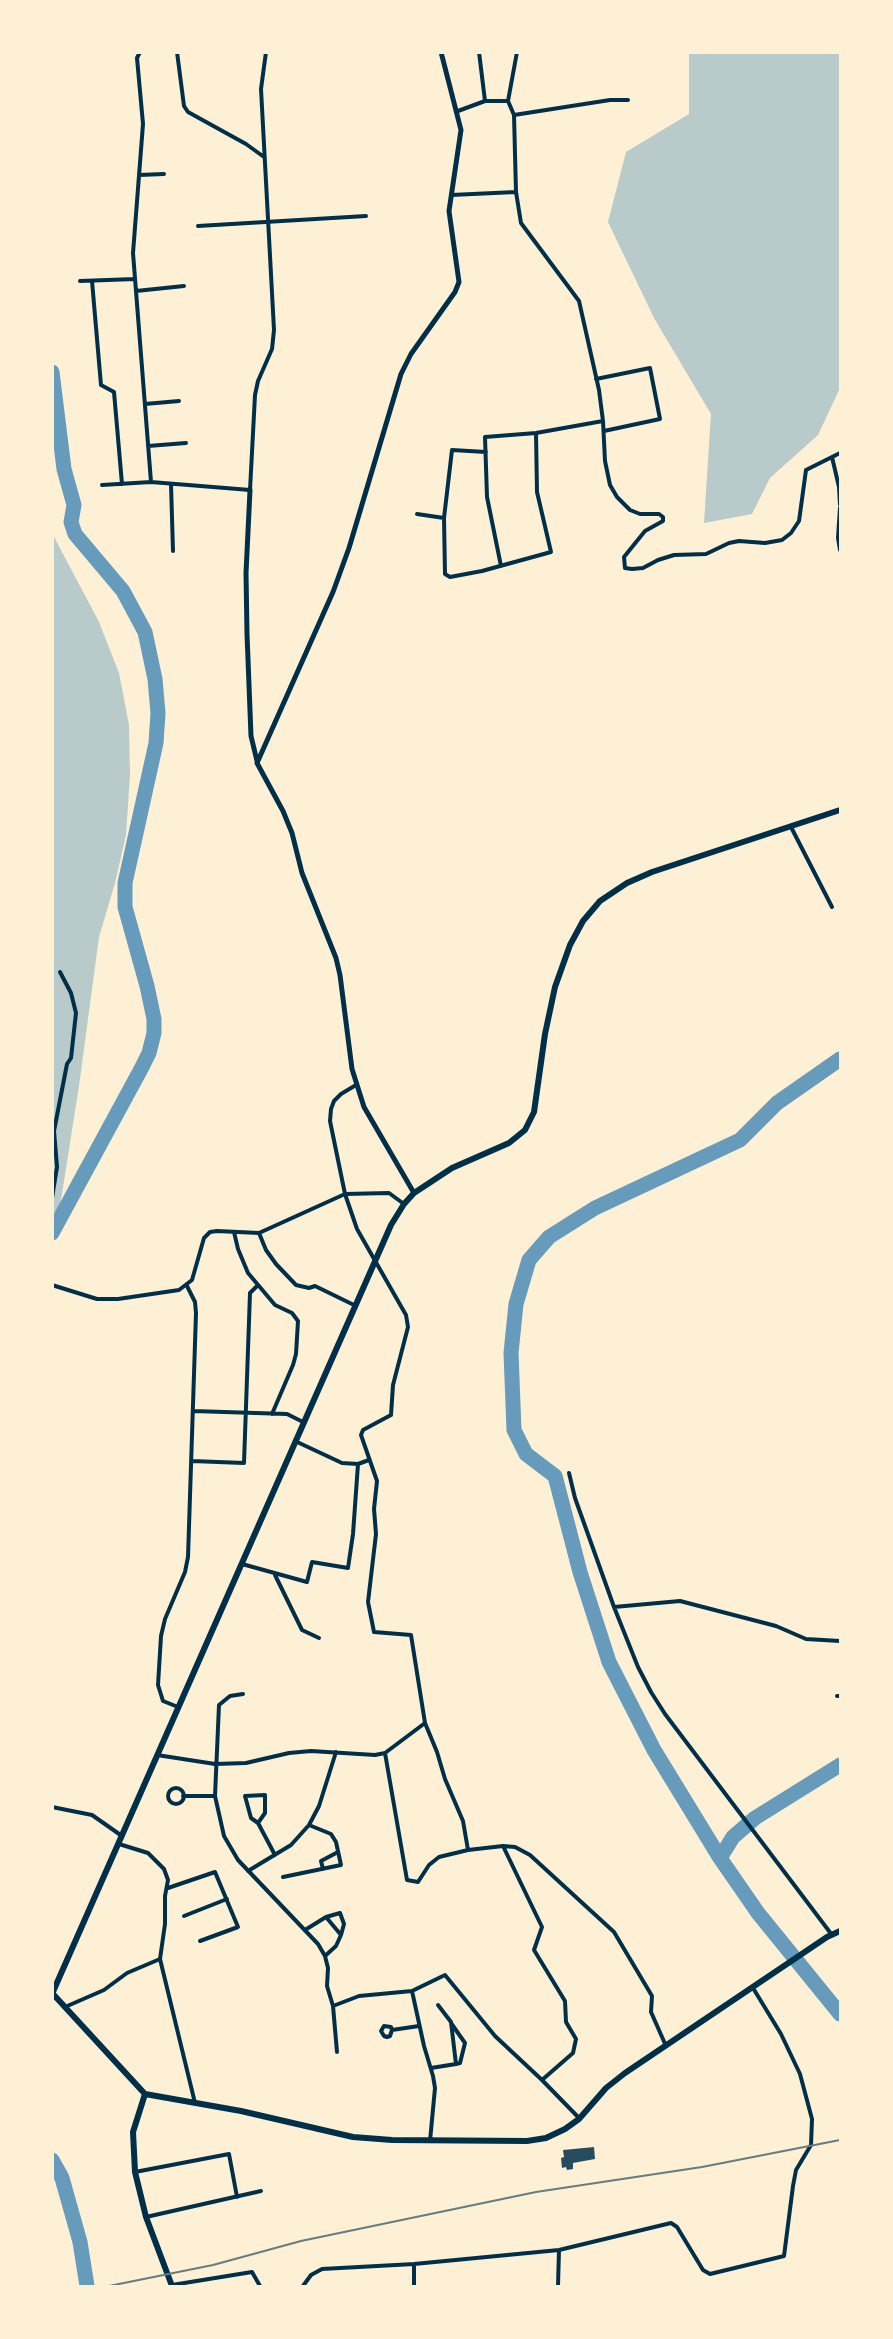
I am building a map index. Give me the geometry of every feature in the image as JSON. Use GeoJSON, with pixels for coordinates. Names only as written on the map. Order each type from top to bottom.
{"type":"FeatureCollection","features":[{"type":"Feature","properties":{"kind":"main road"},"geometry":{"type":"LineString","coordinates":[[840,810],[652,872],[627,883],[600,901],[583,921],[570,945],[555,987],[545,1034],[534,1112],[525,1130],[509,1143],[452,1168],[414,1192],[404,1204],[374,1260],[52,1994],[145,2094],[241,2111],[354,2137],[430,2141],[527,2141],[546,2138],[565,2129],[579,2119],[606,2088],[625,2073],[840,1931]]}},
{"type":"Feature","properties":{"kind":"main road"},"geometry":{"type":"LineString","coordinates":[[145,2094],[133,2132],[135,2172],[146,2217],[172,2286]]}},
{"type":"Feature","properties":{"kind":"street"},"geometry":{"type":"LineString","coordinates":[[140,52],[137,58],[143,124],[133,253],[151,482]]}},
{"type":"Feature","properties":{"kind":"street"},"geometry":{"type":"LineString","coordinates":[[177,52],[184,106],[188,112],[246,144],[264,157]]}},
{"type":"Feature","properties":{"kind":"street"},"geometry":{"type":"LineString","coordinates":[[266,52],[261,89],[274,341],[258,381],[255,395],[246,573],[246,634],[251,736],[257,763],[292,833],[302,873],[336,958],[356,1085],[364,1107],[414,1192]]}},
{"type":"Feature","properties":{"kind":"street"},"geometry":{"type":"LineString","coordinates":[[257,763],[333,592],[401,374],[411,354],[455,292],[459,282],[450,228],[450,195],[461,144],[461,130],[458,111],[441,52]]}},
{"type":"Feature","properties":{"kind":"street"},"geometry":{"type":"LineString","coordinates":[[479,52],[485,101]]}},
{"type":"Feature","properties":{"kind":"street"},"geometry":{"type":"LineString","coordinates":[[517,52],[508,100],[514,115],[516,192],[521,223],[579,301],[596,379],[604,431],[605,461],[610,485],[617,497],[630,510],[640,514],[659,514],[663,517],[663,521],[645,531],[624,557],[625,568],[644,568],[674,555],[706,554],[729,543],[739,541],[765,543],[782,540],[791,533],[799,521],[804,474],[840,453]]}},
{"type":"Feature","properties":{"kind":"street"},"geometry":{"type":"LineString","coordinates":[[458,111],[485,101],[508,100]]}},
{"type":"Feature","properties":{"kind":"street"},"geometry":{"type":"LineString","coordinates":[[514,115],[610,100],[628,100]]}},
{"type":"Feature","properties":{"kind":"street"},"geometry":{"type":"LineString","coordinates":[[139,175],[164,174]]}},
{"type":"Feature","properties":{"kind":"street"},"geometry":{"type":"LineString","coordinates":[[450,195],[516,192]]}},
{"type":"Feature","properties":{"kind":"street"},"geometry":{"type":"LineString","coordinates":[[198,226],[366,216]]}},
{"type":"Feature","properties":{"kind":"street"},"geometry":{"type":"LineString","coordinates":[[80,281],[135,279]]}},
{"type":"Feature","properties":{"kind":"street"},"geometry":{"type":"LineString","coordinates":[[92,281],[101,385],[114,392],[122,484]]}},
{"type":"Feature","properties":{"kind":"street"},"geometry":{"type":"LineString","coordinates":[[136,291],[184,286]]}},
{"type":"Feature","properties":{"kind":"street"},"geometry":{"type":"LineString","coordinates":[[596,379],[651,368],[660,419],[604,431]]}},
{"type":"Feature","properties":{"kind":"street"},"geometry":{"type":"LineString","coordinates":[[145,404],[179,401]]}},
{"type":"Feature","properties":{"kind":"street"},"geometry":{"type":"LineString","coordinates":[[501,566],[487,497],[485,438],[536,433],[603,422]]}},
{"type":"Feature","properties":{"kind":"street"},"geometry":{"type":"LineString","coordinates":[[486,452],[452,450],[444,518],[445,574],[450,577],[550,552],[537,492],[536,433]]}},
{"type":"Feature","properties":{"kind":"street"},"geometry":{"type":"LineString","coordinates":[[148,446],[186,443]]}},
{"type":"Feature","properties":{"kind":"street"},"geometry":{"type":"LineString","coordinates":[[832,457],[839,487],[838,538],[840,550]]}},
{"type":"Feature","properties":{"kind":"street"},"geometry":{"type":"LineString","coordinates":[[102,485],[151,482],[250,490]]}},
{"type":"Feature","properties":{"kind":"street"},"geometry":{"type":"LineString","coordinates":[[171,484],[173,551]]}},
{"type":"Feature","properties":{"kind":"street"},"geometry":{"type":"LineString","coordinates":[[417,514],[444,518]]}},
{"type":"Feature","properties":{"kind":"street"},"geometry":{"type":"LineString","coordinates":[[791,826],[832,907]]}},
{"type":"Feature","properties":{"kind":"street"},"geometry":{"type":"LineString","coordinates":[[52,1198],[57,1167],[54,1131],[67,1064],[71,1058],[75,1013],[74,1002],[60,972]]}},
{"type":"Feature","properties":{"kind":"street"},"geometry":{"type":"LineString","coordinates":[[356,1085],[341,1094],[334,1101],[331,1109],[330,1121],[345,1194],[357,1229],[406,1315],[408,1327],[393,1385],[391,1416],[363,1430],[361,1435],[377,1481],[374,1509],[376,1534],[368,1602],[374,1632],[411,1635],[425,1723],[463,1821],[468,1850]]}},
{"type":"Feature","properties":{"kind":"street"},"geometry":{"type":"LineString","coordinates":[[52,1285],[97,1299],[118,1299],[179,1290],[187,1286],[196,1273],[204,1238],[210,1232],[259,1233],[345,1194],[389,1193],[404,1204]]}},
{"type":"Feature","properties":{"kind":"street"},"geometry":{"type":"LineString","coordinates":[[234,1232],[248,1273],[275,1305],[291,1312],[298,1321],[296,1354],[272,1414]]}},
{"type":"Feature","properties":{"kind":"street"},"geometry":{"type":"LineString","coordinates":[[259,1233],[266,1250],[296,1285],[309,1288],[315,1286],[354,1305]]}},
{"type":"Feature","properties":{"kind":"street"},"geometry":{"type":"LineString","coordinates":[[192,1461],[244,1463],[250,1293],[258,1285]]}},
{"type":"Feature","properties":{"kind":"street"},"geometry":{"type":"LineString","coordinates":[[178,1707],[163,1701],[159,1691],[161,1636],[165,1619],[185,1572],[188,1557],[196,1313],[195,1302],[187,1286]]}},
{"type":"Feature","properties":{"kind":"street"},"geometry":{"type":"LineString","coordinates":[[193,1411],[287,1414],[303,1422]]}},
{"type":"Feature","properties":{"kind":"street"},"geometry":{"type":"LineString","coordinates":[[294,1441],[342,1463],[358,1464],[369,1460]]}},
{"type":"Feature","properties":{"kind":"street"},"geometry":{"type":"LineString","coordinates":[[242,1564],[307,1582],[312,1562],[348,1568],[358,1464]]}},
{"type":"Feature","properties":{"kind":"street"},"geometry":{"type":"LineString","coordinates":[[569,1473],[575,1498],[614,1607],[638,1667],[651,1692],[830,1936]]}},
{"type":"Feature","properties":{"kind":"street"},"geometry":{"type":"LineString","coordinates":[[274,1574],[303,1630],[319,1638]]}},
{"type":"Feature","properties":{"kind":"street"},"geometry":{"type":"LineString","coordinates":[[614,1607],[680,1601],[776,1626],[806,1640],[840,1641]]}},
{"type":"Feature","properties":{"kind":"street"},"geometry":{"type":"LineString","coordinates":[[243,1694],[230,1696],[219,1706],[215,1796],[224,1836],[238,1860],[318,1944],[325,1956],[337,2052]]}},
{"type":"Feature","properties":{"kind":"street"},"geometry":{"type":"LineString","coordinates":[[157,1755],[215,1764],[246,1763],[311,1751],[375,1755],[385,1753],[425,1723]]}},
{"type":"Feature","properties":{"kind":"street"},"geometry":{"type":"LineString","coordinates":[[248,1871],[291,1845],[309,1825],[319,1806],[336,1752]]}},
{"type":"Feature","properties":{"kind":"street"},"geometry":{"type":"LineString","coordinates":[[385,1753],[407,1880],[418,1882],[429,1865],[439,1857],[468,1850],[503,1846],[515,1847],[530,1855],[614,1932],[652,1996],[651,2012],[666,2047]]}},
{"type":"Feature","properties":{"kind":"street"},"geometry":{"type":"LineString","coordinates":[[177,1788],[183,1796],[180,1803],[174,1804],[168,1796],[171,1790],[177,1788]]}},
{"type":"Feature","properties":{"kind":"street"},"geometry":{"type":"LineString","coordinates":[[258,1823],[265,1813],[265,1795],[245,1796],[251,1818],[258,1823],[275,1855]]}},
{"type":"Feature","properties":{"kind":"street"},"geometry":{"type":"LineString","coordinates":[[183,1796],[215,1796]]}},
{"type":"Feature","properties":{"kind":"street"},"geometry":{"type":"LineString","coordinates":[[52,1807],[92,1815],[122,1836]]}},
{"type":"Feature","properties":{"kind":"street"},"geometry":{"type":"LineString","coordinates":[[283,1877],[341,1865],[336,1842],[331,1834],[309,1825]]}},
{"type":"Feature","properties":{"kind":"street"},"geometry":{"type":"LineString","coordinates":[[119,1844],[148,1853],[164,1869],[168,1880],[160,1959],[196,2104]]}},
{"type":"Feature","properties":{"kind":"street"},"geometry":{"type":"LineString","coordinates":[[503,1846],[542,1927],[534,1950],[565,2001],[566,2022],[576,2038],[573,2053],[542,2080]]}},
{"type":"Feature","properties":{"kind":"street"},"geometry":{"type":"LineString","coordinates":[[322,1869],[321,1861],[338,1852]]}},
{"type":"Feature","properties":{"kind":"street"},"geometry":{"type":"LineString","coordinates":[[168,1888],[215,1872],[238,1927],[200,1941]]}},
{"type":"Feature","properties":{"kind":"street"},"geometry":{"type":"LineString","coordinates":[[184,1916],[226,1899]]}},
{"type":"Feature","properties":{"kind":"street"},"geometry":{"type":"LineString","coordinates":[[305,1930],[326,1917],[340,1913],[344,1924],[341,1935],[336,1946],[325,1956]]}},
{"type":"Feature","properties":{"kind":"street"},"geometry":{"type":"LineString","coordinates":[[326,1917],[341,1935]]}},
{"type":"Feature","properties":{"kind":"street"},"geometry":{"type":"LineString","coordinates":[[64,2007],[104,1990],[127,1973],[160,1959]]}},
{"type":"Feature","properties":{"kind":"street"},"geometry":{"type":"LineString","coordinates":[[333,2006],[359,1996],[412,1991],[445,1975],[495,2036],[579,2119]]}},
{"type":"Feature","properties":{"kind":"street"},"geometry":{"type":"LineString","coordinates":[[303,2286],[311,2276],[322,2269],[414,2264],[558,2250],[670,2223],[677,2227],[703,2270],[710,2274],[784,2256],[794,2178],[801,2159],[811,2145],[812,2119],[800,2074],[781,2034],[753,1988]]}},
{"type":"Feature","properties":{"kind":"street"},"geometry":{"type":"LineString","coordinates":[[412,1991],[435,2088],[430,2141]]}},
{"type":"Feature","properties":{"kind":"street"},"geometry":{"type":"LineString","coordinates":[[431,2068],[460,2064],[465,2043],[438,2005]]}},
{"type":"Feature","properties":{"kind":"street"},"geometry":{"type":"LineString","coordinates":[[451,2022],[456,2064]]}},
{"type":"Feature","properties":{"kind":"street"},"geometry":{"type":"LineString","coordinates":[[392,2030],[419,2026]]}},
{"type":"Feature","properties":{"kind":"street"},"geometry":{"type":"LineString","coordinates":[[135,2172],[229,2154],[237,2197]]}},
{"type":"Feature","properties":{"kind":"street"},"geometry":{"type":"LineString","coordinates":[[146,2217],[261,2191]]}},
{"type":"Feature","properties":{"kind":"street"},"geometry":{"type":"LineString","coordinates":[[558,2250],[558,2286]]}},
{"type":"Feature","properties":{"kind":"street"},"geometry":{"type":"LineString","coordinates":[[414,2264],[414,2286]]}},
{"type":"Feature","properties":{"kind":"street"},"geometry":{"type":"LineString","coordinates":[[172,2286],[252,2272],[260,2286]]}},
{"type":"Feature","properties":{"kind":"shaded area"},"geometry":{"type":"Polygon","coordinates":[[[689,53],[840,53],[840,388],[818,435],[770,478],[752,514],[704,523],[711,414],[654,318],[608,222],[626,152],[689,114],[689,53]]]}},
{"type":"Feature","properties":{"kind":"shaded area"},"geometry":{"type":"Polygon","coordinates":[[[53,535],[99,622],[119,673],[129,725],[130,775],[126,835],[99,937],[79,1086],[53,1237],[53,535]]]}},
{"type":"Feature","properties":{"kind":"building"},"geometry":{"type":"Polygon","coordinates":[[[594,2147],[595,2159],[573,2163],[573,2169],[562,2168],[563,2150],[594,2147]]]}},
{"type":"Feature","properties":{"kind":"waterway"},"geometry":{"type":"LineString","coordinates":[[52,372],[64,469],[74,505],[71,522],[75,534],[123,591],[145,632],[155,679],[158,713],[156,743],[125,883],[125,907],[147,986],[154,1019],[154,1033],[149,1053],[141,1069],[52,1233]]}},
{"type":"Feature","properties":{"kind":"waterway"},"geometry":{"type":"LineString","coordinates":[[840,1059],[777,1103],[740,1140],[595,1208],[549,1237],[529,1260],[516,1304],[511,1353],[514,1430],[526,1454],[555,1476],[580,1572],[609,1662],[654,1750],[720,1858],[758,1913],[840,2014]]}},
{"type":"Feature","properties":{"kind":"waterway"},"geometry":{"type":"LineString","coordinates":[[720,1858],[733,1837],[755,1818],[840,1765]]}},
{"type":"Feature","properties":{"kind":"waterway"},"geometry":{"type":"LineString","coordinates":[[52,2160],[62,2178],[80,2242],[87,2286]]}},
{"type":"Feature","properties":{"kind":"railway"},"geometry":{"type":"LineString","coordinates":[[109,2286],[213,2265],[301,2241],[536,2192],[702,2167],[840,2140]]}}]}
